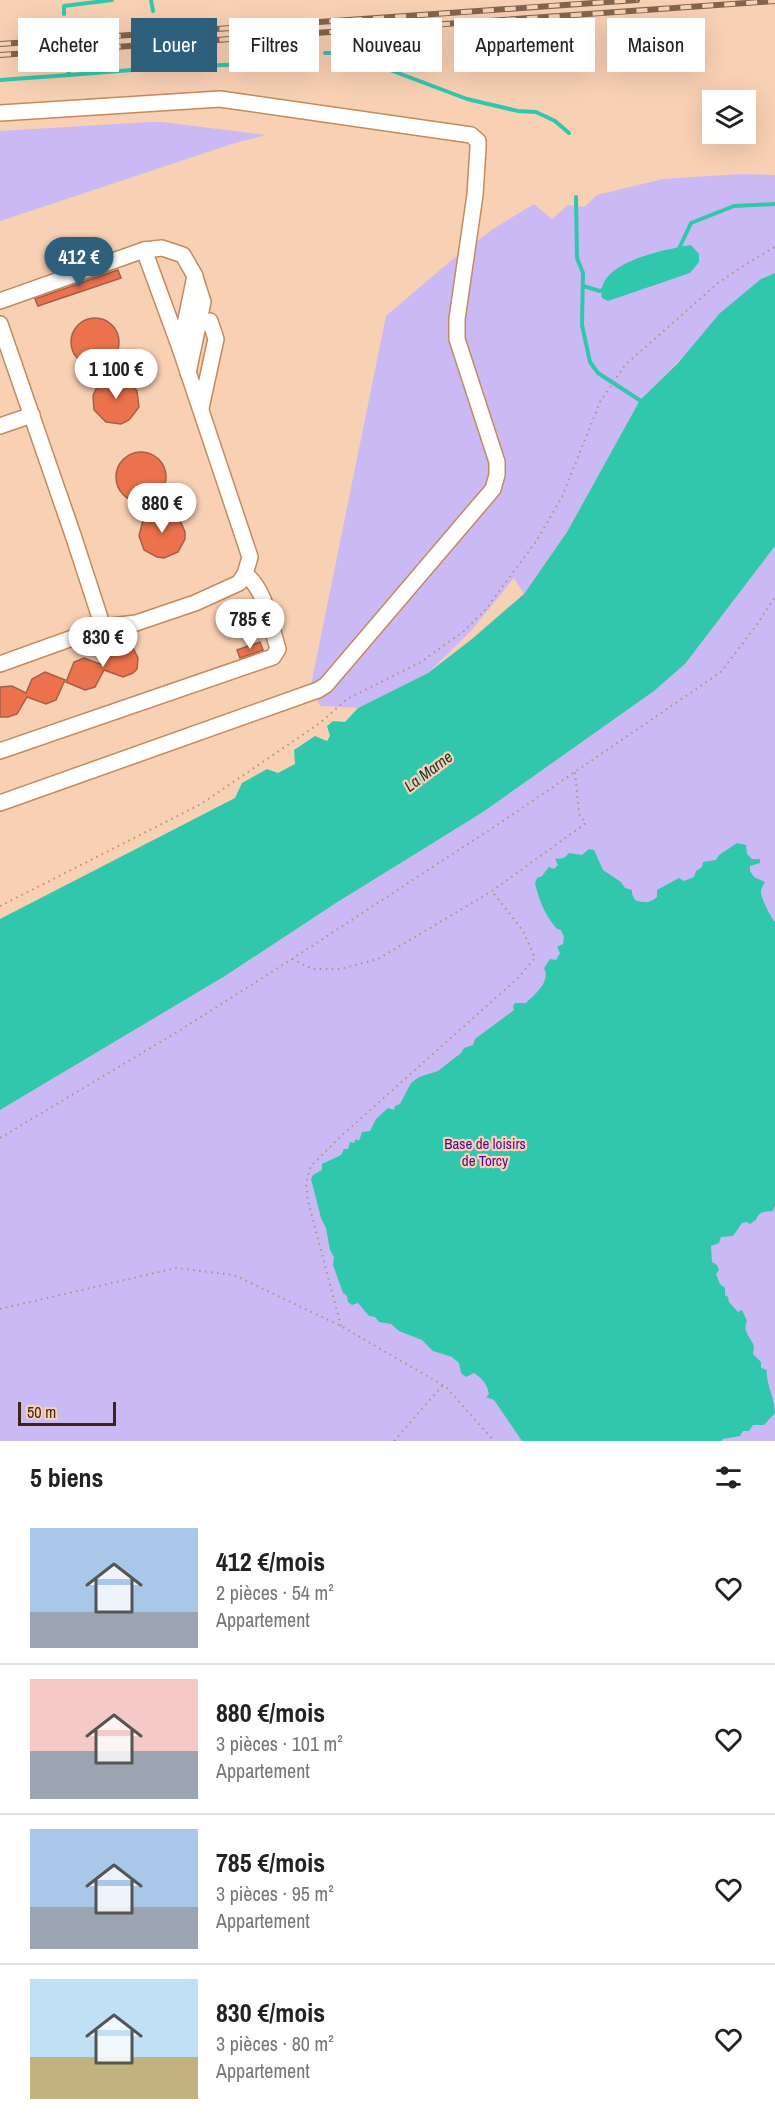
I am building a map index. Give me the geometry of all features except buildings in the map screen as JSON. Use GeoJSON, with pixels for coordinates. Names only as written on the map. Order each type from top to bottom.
{"type":"FeatureCollection","features":[{"type":"Feature","properties":{"kind":"lane"},"geometry":{"type":"LineString","coordinates":[[0,113],[220,99],[471,135],[478,141],[475,195],[457,319],[457,339],[497,462],[497,475],[493,489],[326,685],[318,690],[0,803]]}},
{"type":"Feature","properties":{"kind":"lane"},"geometry":{"type":"LineString","coordinates":[[0,301],[144,250],[162,248],[183,255],[195,276],[216,339],[201,408]]}},
{"type":"Feature","properties":{"kind":"lane"},"geometry":{"type":"LineString","coordinates":[[0,664],[103,627],[136,623],[195,603],[239,583],[245,574],[250,557],[201,408],[144,250]]}},
{"type":"Feature","properties":{"kind":"lane"},"geometry":{"type":"LineString","coordinates":[[180,348],[195,276]]}},
{"type":"Feature","properties":{"kind":"lane"},"geometry":{"type":"LineString","coordinates":[[188,373],[203,302]]}},
{"type":"Feature","properties":{"kind":"lane"},"geometry":{"type":"LineString","coordinates":[[194,390],[210,321]]}},
{"type":"Feature","properties":{"kind":"lane"},"geometry":{"type":"LineString","coordinates":[[0,324],[103,627]]}},
{"type":"Feature","properties":{"kind":"lane"},"geometry":{"type":"LineString","coordinates":[[0,426],[32,415]]}},
{"type":"Feature","properties":{"kind":"lane"},"geometry":{"type":"LineString","coordinates":[[0,751],[273,657],[278,649],[260,591],[255,582],[245,574]]}},
{"type":"Feature","properties":{"kind":"path"},"geometry":{"type":"LineString","coordinates":[[0,906],[201,804],[320,723],[347,699],[421,662],[464,631],[486,609],[537,540],[562,496],[592,421],[608,389],[625,365],[718,283],[775,247]]}},
{"type":"Feature","properties":{"kind":"path"},"geometry":{"type":"LineString","coordinates":[[0,1138],[182,1029],[292,959],[575,772],[721,672],[775,597]]}},
{"type":"Feature","properties":{"kind":"path"},"geometry":{"type":"LineString","coordinates":[[292,959],[313,969],[340,969],[378,959],[492,891],[586,823],[579,814],[575,772]]}},
{"type":"Feature","properties":{"kind":"path"},"geometry":{"type":"LineString","coordinates":[[341,1326],[308,1201],[306,1183],[311,1166],[341,1136],[518,978],[535,958],[523,931],[492,891]]}},
{"type":"Feature","properties":{"kind":"path"},"geometry":{"type":"LineString","coordinates":[[0,1309],[176,1268],[234,1275],[341,1326],[443,1385],[494,1441]]}},
{"type":"Feature","properties":{"kind":"path"},"geometry":{"type":"LineString","coordinates":[[394,1441],[443,1385]]}},
{"type":"Feature","properties":{"kind":"green space"},"geometry":{"type":"Polygon","coordinates":[[[148,122],[266,135],[235,143],[0,221],[0,131],[148,122]]]}},
{"type":"Feature","properties":{"kind":"green space"},"geometry":{"type":"Polygon","coordinates":[[[741,174],[775,175],[775,273],[761,279],[640,400],[567,532],[524,594],[514,578],[470,632],[428,673],[358,708],[320,706],[311,685],[386,316],[453,259],[493,229],[534,204],[552,219],[568,205],[584,207],[597,195],[663,179],[741,174]]]}},
{"type":"Feature","properties":{"kind":"green space","name":"Base de loisirs de Torcy"},"geometry":{"type":"Polygon","coordinates":[[[775,546],[775,1441],[0,1441],[0,1110],[225,976],[336,903],[483,812],[654,691],[685,664],[775,546]]]}},
{"type":"Feature","properties":{"kind":"water"},"geometry":{"type":"Polygon","coordinates":[[[691,245],[699,254],[699,262],[690,273],[608,301],[602,298],[603,286],[609,275],[620,266],[650,254],[691,245]]]}},
{"type":"Feature","properties":{"kind":"water","name":"La Marne"},"geometry":{"type":"Polygon","coordinates":[[[775,273],[775,546],[685,664],[654,691],[483,812],[336,903],[225,976],[0,1110],[0,919],[235,798],[242,783],[267,769],[278,773],[295,764],[294,750],[315,736],[327,741],[330,736],[327,726],[333,721],[345,722],[358,708],[428,673],[472,639],[524,594],[567,532],[640,400],[678,363],[720,313],[761,279],[775,273]]]}},
{"type":"Feature","properties":{"kind":"water"},"geometry":{"type":"Polygon","coordinates":[[[737,843],[746,845],[747,854],[752,859],[760,859],[760,863],[750,866],[750,871],[754,877],[765,882],[761,894],[775,922],[775,1205],[773,1211],[760,1213],[750,1224],[742,1223],[733,1236],[721,1237],[719,1243],[711,1246],[712,1262],[717,1265],[719,1270],[716,1274],[720,1284],[725,1288],[725,1295],[729,1302],[738,1312],[742,1310],[747,1321],[746,1330],[754,1346],[753,1354],[761,1362],[761,1368],[767,1370],[775,1413],[764,1425],[753,1425],[749,1431],[743,1431],[740,1436],[721,1441],[522,1441],[494,1400],[486,1397],[489,1394],[487,1387],[477,1375],[474,1373],[466,1377],[461,1373],[459,1363],[452,1357],[433,1351],[422,1340],[399,1331],[391,1324],[379,1322],[375,1317],[369,1316],[358,1303],[352,1305],[348,1302],[333,1265],[334,1257],[330,1250],[326,1228],[321,1218],[311,1179],[313,1175],[322,1170],[322,1164],[341,1155],[344,1149],[348,1149],[350,1142],[354,1143],[356,1139],[359,1141],[362,1132],[370,1131],[376,1119],[388,1108],[394,1110],[395,1106],[400,1104],[411,1083],[419,1077],[438,1071],[514,1010],[515,1003],[526,1003],[541,987],[546,973],[544,968],[550,959],[556,960],[560,953],[557,947],[563,944],[564,937],[546,913],[535,883],[549,867],[554,869],[558,865],[555,859],[564,858],[569,853],[582,855],[589,849],[594,850],[603,870],[621,882],[625,888],[632,890],[635,900],[646,902],[657,897],[657,890],[679,878],[684,881],[694,877],[703,862],[716,860],[719,855],[737,843]]]}},
{"type":"Feature","properties":{"kind":"waterway"},"geometry":{"type":"LineString","coordinates":[[64,14],[64,6],[112,0]]}},
{"type":"Feature","properties":{"kind":"waterway"},"geometry":{"type":"LineString","coordinates":[[151,0],[153,11]]}},
{"type":"Feature","properties":{"kind":"waterway"},"geometry":{"type":"LineString","coordinates":[[325,53],[353,56],[467,99],[518,111],[536,112],[555,121],[569,133]]}},
{"type":"Feature","properties":{"kind":"waterway"},"geometry":{"type":"LineString","coordinates":[[217,65],[229,65]]}},
{"type":"Feature","properties":{"kind":"waterway"},"geometry":{"type":"LineString","coordinates":[[119,71],[131,70]]}},
{"type":"Feature","properties":{"kind":"waterway"},"geometry":{"type":"LineString","coordinates":[[69,72],[69,75],[107,72]]}},
{"type":"Feature","properties":{"kind":"waterway"},"geometry":{"type":"LineString","coordinates":[[0,80],[69,75]]}},
{"type":"Feature","properties":{"kind":"waterway"},"geometry":{"type":"LineString","coordinates":[[576,197],[577,258],[583,273],[582,325],[590,362],[598,373],[644,403]]}},
{"type":"Feature","properties":{"kind":"waterway"},"geometry":{"type":"LineString","coordinates":[[678,251],[691,223],[734,206],[775,204]]}},
{"type":"Feature","properties":{"kind":"waterway"},"geometry":{"type":"LineString","coordinates":[[583,286],[600,291],[605,289]]}},
{"type":"Feature","properties":{"kind":"railway"},"geometry":{"type":"LineString","coordinates":[[0,44],[637,0]]}},
{"type":"Feature","properties":{"kind":"railway"},"geometry":{"type":"LineString","coordinates":[[0,55],[775,1]]}}]}
